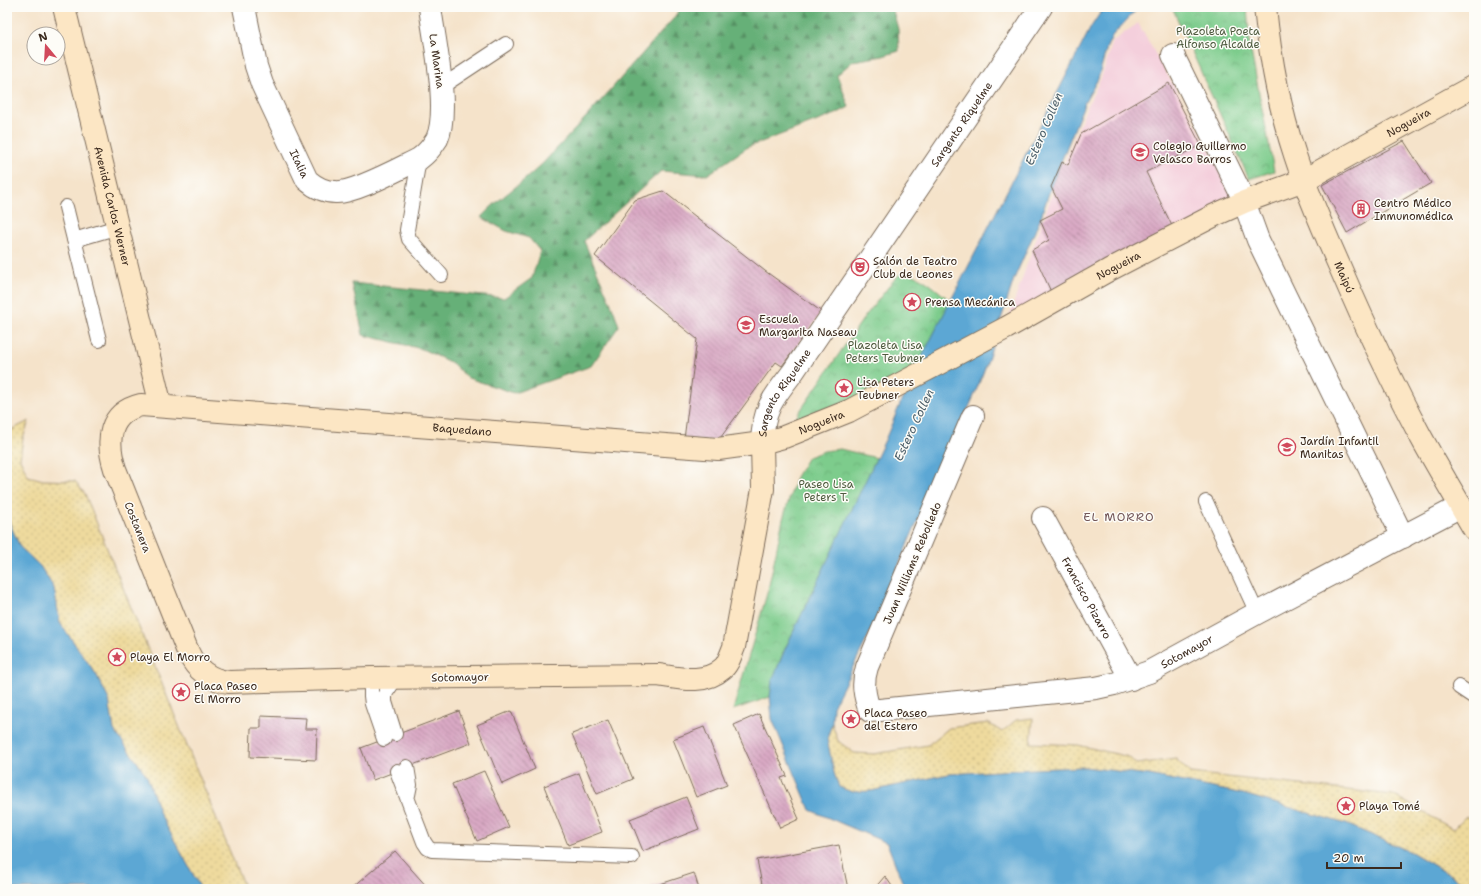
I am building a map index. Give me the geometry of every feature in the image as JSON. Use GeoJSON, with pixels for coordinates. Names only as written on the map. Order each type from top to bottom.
{"type":"FeatureCollection","features":[{"type":"Feature","properties":{"kind":"main road","name":"Avenida Carlos Werner"},"geometry":{"type":"LineString","coordinates":[[64,7],[161,406]]}},
{"type":"Feature","properties":{"kind":"main road","name":"Maipú"},"geometry":{"type":"LineString","coordinates":[[1265,7],[1270,52],[1276,86],[1287,130],[1304,180],[1358,310],[1385,367],[1421,437],[1467,503],[1474,529]]}},
{"type":"Feature","properties":{"kind":"main road","name":"Nogueira"},"geometry":{"type":"LineString","coordinates":[[762,443],[784,437],[849,411],[1006,328],[1109,270],[1215,215],[1244,202],[1304,180],[1474,86]]}},
{"type":"Feature","properties":{"kind":"main road","name":"Costanera"},"geometry":{"type":"LineString","coordinates":[[161,406],[141,405],[128,409],[119,416],[114,423],[110,440],[112,459],[188,652],[192,661],[205,674]]}},
{"type":"Feature","properties":{"kind":"main road","name":"Baquedano"},"geometry":{"type":"LineString","coordinates":[[161,406],[718,449],[762,443]]}},
{"type":"Feature","properties":{"kind":"main road","name":"Sargento Riquelme"},"geometry":{"type":"LineString","coordinates":[[715,674],[724,669],[734,647],[763,489],[762,443]]}},
{"type":"Feature","properties":{"kind":"main road","name":"Sotomayor"},"geometry":{"type":"LineString","coordinates":[[205,674],[220,681],[229,682],[371,678],[658,675],[696,680],[715,674]]}},
{"type":"Feature","properties":{"kind":"street","name":"Italia"},"geometry":{"type":"LineString","coordinates":[[244,7],[256,66],[262,84],[307,180],[316,187],[336,193],[346,192],[419,160],[437,138],[441,116]]}},
{"type":"Feature","properties":{"kind":"street","name":"La Marina"},"geometry":{"type":"LineString","coordinates":[[430,7],[442,87],[441,116]]}},
{"type":"Feature","properties":{"kind":"street","name":"Sargento Riquelme"},"geometry":{"type":"LineString","coordinates":[[762,443],[762,429],[767,410],[774,396],[793,372],[1041,7]]}},
{"type":"Feature","properties":{"kind":"street"},"geometry":{"type":"LineString","coordinates":[[1173,54],[1244,202],[1258,240],[1403,537]]}},
{"type":"Feature","properties":{"kind":"street","name":"Juan Williams Rebolledo"},"geometry":{"type":"LineString","coordinates":[[870,711],[865,698],[863,686],[867,667],[974,416]]}},
{"type":"Feature","properties":{"kind":"street","name":"Sotomayor"},"geometry":{"type":"LineString","coordinates":[[870,711],[1096,688],[1131,679],[1149,672],[1257,613],[1467,503]]}},
{"type":"Feature","properties":{"kind":"street","name":"Francisco Pizarro"},"geometry":{"type":"LineString","coordinates":[[1043,518],[1131,679]]}},
{"type":"Feature","properties":{"kind":"lane"},"geometry":{"type":"LineString","coordinates":[[442,87],[506,44]]}},
{"type":"Feature","properties":{"kind":"lane"},"geometry":{"type":"LineString","coordinates":[[419,160],[407,230],[409,239],[441,275]]}},
{"type":"Feature","properties":{"kind":"lane"},"geometry":{"type":"LineString","coordinates":[[66,207],[99,340]]}},
{"type":"Feature","properties":{"kind":"lane"},"geometry":{"type":"LineString","coordinates":[[74,240],[118,227]]}},
{"type":"Feature","properties":{"kind":"lane"},"geometry":{"type":"LineString","coordinates":[[1206,502],[1257,613]]}},
{"type":"Feature","properties":{"kind":"lane"},"geometry":{"type":"LineString","coordinates":[[371,678],[372,704],[390,736],[385,694],[396,678]]}},
{"type":"Feature","properties":{"kind":"lane"},"geometry":{"type":"LineString","coordinates":[[1459,687],[1474,697]]}},
{"type":"Feature","properties":{"kind":"lane"},"geometry":{"type":"LineString","coordinates":[[402,769],[410,785],[407,797],[424,842],[428,848],[432,850],[632,857]]}},
{"type":"Feature","properties":{"kind":"shaded area","name":"Colegio Guillermo Velasco Barros"},"geometry":{"type":"Polygon","coordinates":[[[1138,23],[1238,199],[1007,323],[1051,197],[1087,106],[1101,78],[1113,41],[1138,23]]]}},
{"type":"Feature","properties":{"kind":"green space"},"geometry":{"type":"Polygon","coordinates":[[[681,7],[892,7],[898,29],[899,51],[883,56],[853,61],[837,75],[849,107],[836,114],[748,147],[707,175],[661,171],[584,241],[619,326],[591,366],[514,393],[468,378],[452,363],[422,349],[363,335],[352,283],[504,298],[532,278],[540,251],[529,238],[506,231],[481,217],[543,163],[560,146],[673,19],[681,7]]]}},
{"type":"Feature","properties":{"kind":"green space","name":"Plazoleta Poeta Alfonso Alcalde"},"geometry":{"type":"Polygon","coordinates":[[[1172,7],[1247,7],[1250,46],[1274,171],[1249,179],[1172,7]]]}},
{"type":"Feature","properties":{"kind":"green space","name":"Plazoleta Lisa Peters Teubner"},"geometry":{"type":"Polygon","coordinates":[[[901,273],[921,279],[934,287],[951,301],[911,378],[795,422],[798,414],[863,319],[901,273]]]}},
{"type":"Feature","properties":{"kind":"green space","name":"Paseo Lisa Peters T."},"geometry":{"type":"Polygon","coordinates":[[[840,449],[877,458],[785,649],[772,681],[770,697],[733,710],[768,590],[783,519],[796,477],[808,457],[824,451],[840,449]]]}},
{"type":"Feature","properties":{"kind":"sand","name":"Playa El Morro"},"geometry":{"type":"Polygon","coordinates":[[[29,421],[23,438],[20,459],[28,476],[43,480],[75,481],[85,494],[245,889],[201,889],[160,814],[147,776],[114,730],[109,700],[96,674],[60,623],[54,588],[40,566],[20,547],[7,517],[7,432],[29,421]]]}},
{"type":"Feature","properties":{"kind":"sand","name":"Playa Tomé"},"geometry":{"type":"Polygon","coordinates":[[[1033,718],[1031,743],[1078,745],[1129,757],[1136,764],[1176,759],[1190,773],[1393,795],[1453,829],[1466,816],[1474,822],[1474,889],[1413,853],[1346,824],[1243,794],[1149,775],[1084,767],[949,774],[871,791],[852,792],[839,787],[834,773],[827,739],[832,723],[838,741],[854,753],[874,754],[928,745],[949,728],[988,723],[1002,732],[1016,720],[1033,718]]]}},
{"type":"Feature","properties":{"kind":"water","name":"Estero Collen"},"geometry":{"type":"Polygon","coordinates":[[[1104,7],[1139,7],[1112,36],[1107,47],[1098,79],[1085,102],[1051,187],[1040,220],[1014,279],[987,363],[974,396],[914,529],[870,633],[833,707],[832,723],[827,739],[834,773],[839,787],[852,792],[871,791],[949,774],[1084,767],[1149,775],[1243,794],[1346,824],[1413,853],[1473,889],[905,889],[887,843],[810,810],[772,719],[770,697],[772,681],[785,649],[885,440],[911,378],[1091,27],[1104,7]]]}},
{"type":"Feature","properties":{"kind":"water"},"geometry":{"type":"Polygon","coordinates":[[[7,517],[20,547],[40,566],[54,588],[60,623],[96,674],[109,700],[114,730],[147,776],[160,814],[201,889],[7,889],[7,517]]]}},
{"type":"Feature","properties":{"kind":"building"},"geometry":{"type":"Polygon","coordinates":[[[1169,83],[1201,145],[1146,172],[1173,228],[1052,294],[1032,250],[1049,240],[1040,220],[1062,209],[1051,187],[1062,162],[1068,165],[1081,134],[1169,83]]]}},
{"type":"Feature","properties":{"kind":"building","name":"Centro Médico Inmunomédica"},"geometry":{"type":"Polygon","coordinates":[[[1404,141],[1431,183],[1347,233],[1322,185],[1404,141]]]}},
{"type":"Feature","properties":{"kind":"building","name":"Escuela Margarita Naseau"},"geometry":{"type":"Polygon","coordinates":[[[663,191],[765,271],[822,312],[782,366],[776,362],[718,441],[684,439],[697,339],[595,256],[635,200],[663,191]]]}},
{"type":"Feature","properties":{"kind":"building"},"geometry":{"type":"Polygon","coordinates":[[[459,711],[471,743],[373,780],[361,748],[459,711]]]}},
{"type":"Feature","properties":{"kind":"building"},"geometry":{"type":"Polygon","coordinates":[[[511,711],[535,769],[502,784],[477,725],[511,711]]]}},
{"type":"Feature","properties":{"kind":"building"},"geometry":{"type":"Polygon","coordinates":[[[759,714],[787,776],[781,778],[799,819],[780,828],[734,725],[759,714]]]}},
{"type":"Feature","properties":{"kind":"building"},"geometry":{"type":"Polygon","coordinates":[[[261,716],[306,718],[305,729],[317,729],[316,760],[250,757],[251,728],[261,728],[261,716]]]}},
{"type":"Feature","properties":{"kind":"building"},"geometry":{"type":"Polygon","coordinates":[[[608,720],[633,779],[597,794],[572,734],[608,720]]]}},
{"type":"Feature","properties":{"kind":"building"},"geometry":{"type":"Polygon","coordinates":[[[704,727],[727,785],[696,797],[673,739],[704,727]]]}},
{"type":"Feature","properties":{"kind":"building"},"geometry":{"type":"Polygon","coordinates":[[[484,771],[509,827],[477,841],[452,784],[484,771]]]}},
{"type":"Feature","properties":{"kind":"building"},"geometry":{"type":"Polygon","coordinates":[[[579,773],[602,832],[568,845],[544,786],[579,773]]]}},
{"type":"Feature","properties":{"kind":"building"},"geometry":{"type":"Polygon","coordinates":[[[686,797],[699,829],[643,851],[630,819],[686,797]]]}},
{"type":"Feature","properties":{"kind":"building"},"geometry":{"type":"Polygon","coordinates":[[[839,845],[848,889],[763,889],[757,860],[839,845]]]}},
{"type":"Feature","properties":{"kind":"building"},"geometry":{"type":"Polygon","coordinates":[[[395,851],[429,889],[351,889],[395,851]]]}},
{"type":"Feature","properties":{"kind":"building"},"geometry":{"type":"Polygon","coordinates":[[[694,873],[699,889],[645,889],[694,873]]]}},
{"type":"Feature","properties":{"kind":"building"},"geometry":{"type":"Polygon","coordinates":[[[885,876],[894,889],[874,889],[885,876]]]}},
{"type":"Feature","properties":{"kind":"place","name":"Colegio Guillermo Velasco Barros"},"geometry":{"type":"Point","coordinates":[1140,152]}},
{"type":"Feature","properties":{"kind":"place","name":"Centro Médico Inmunomédica"},"geometry":{"type":"Point","coordinates":[1361,209]}},
{"type":"Feature","properties":{"kind":"place","name":"Salón de Teatro Club de Leones"},"geometry":{"type":"Point","coordinates":[860,267]}},
{"type":"Feature","properties":{"kind":"place","name":"Prensa Mecánica"},"geometry":{"type":"Point","coordinates":[912,302]}},
{"type":"Feature","properties":{"kind":"place","name":"Escuela Margarita Naseau"},"geometry":{"type":"Point","coordinates":[746,325]}},
{"type":"Feature","properties":{"kind":"place","name":"Lisa Peters Teubner"},"geometry":{"type":"Point","coordinates":[844,388]}},
{"type":"Feature","properties":{"kind":"place","name":"Jardín Infantil Manitas"},"geometry":{"type":"Point","coordinates":[1287,447]}},
{"type":"Feature","properties":{"kind":"place","name":"Playa El Morro"},"geometry":{"type":"Point","coordinates":[117,657]}},
{"type":"Feature","properties":{"kind":"place","name":"Placa Paseo El Morro"},"geometry":{"type":"Point","coordinates":[181,692]}},
{"type":"Feature","properties":{"kind":"place","name":"Placa Paseo del Estero"},"geometry":{"type":"Point","coordinates":[851,719]}},
{"type":"Feature","properties":{"kind":"place","name":"Playa Tomé"},"geometry":{"type":"Point","coordinates":[1346,806]}},
{"type":"Feature","properties":{"kind":"district","name":"EL MORRO"},"geometry":{"type":"Point","coordinates":[1119,517]}}]}
